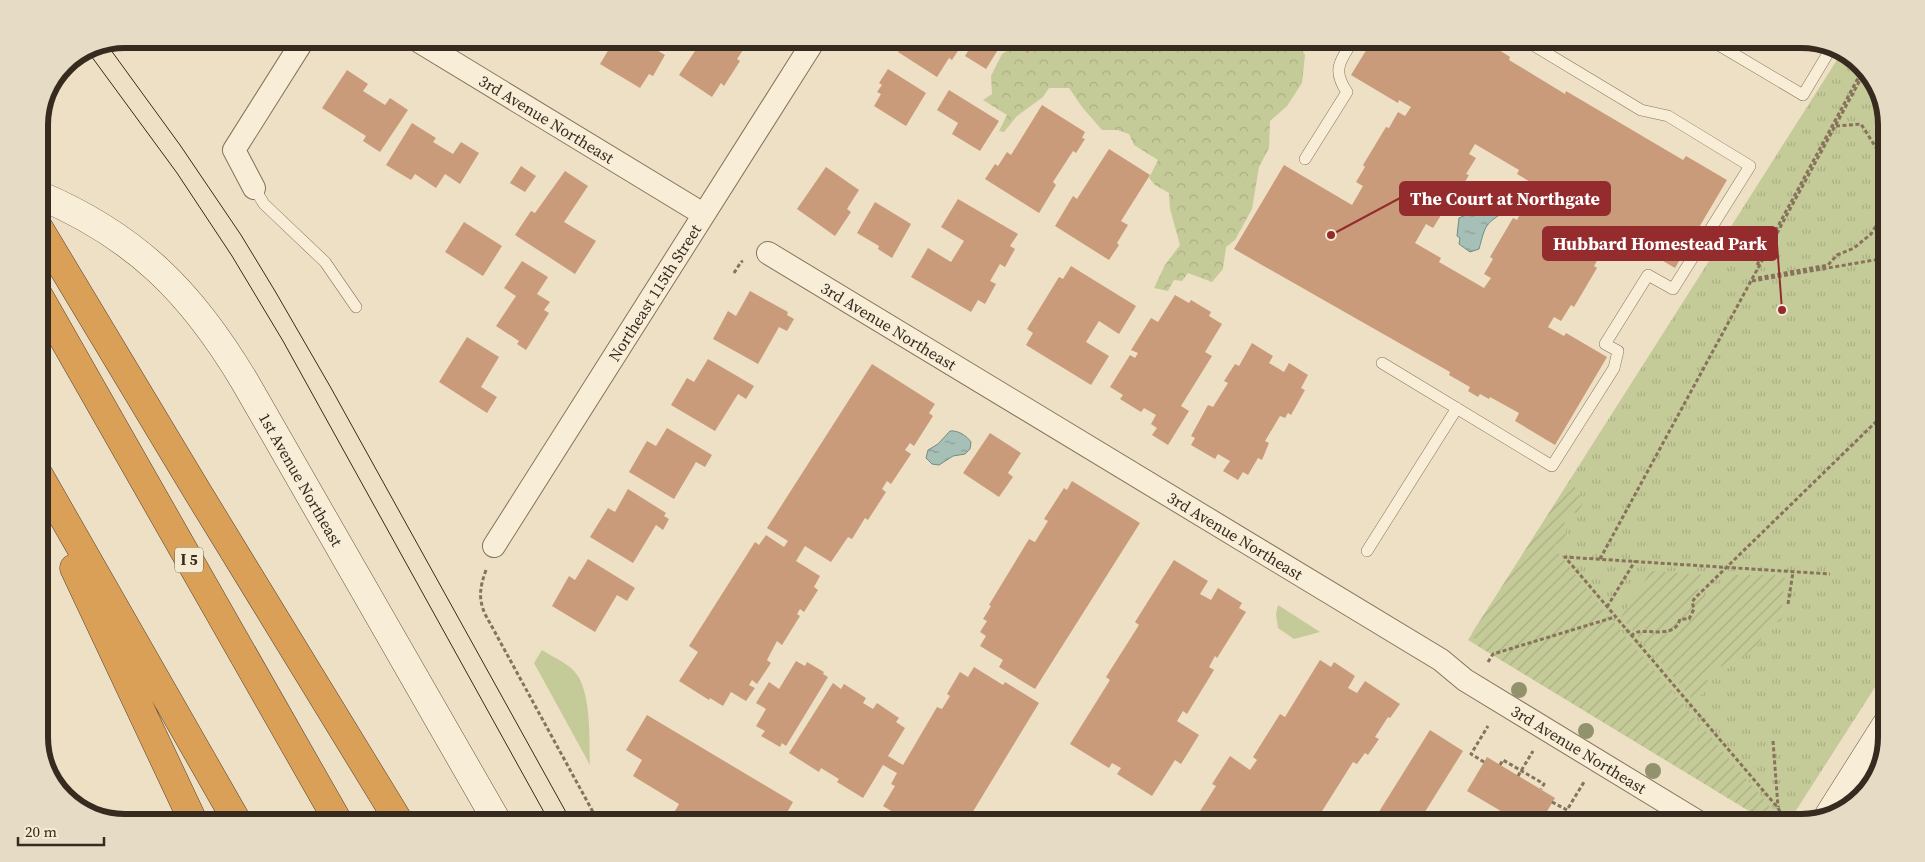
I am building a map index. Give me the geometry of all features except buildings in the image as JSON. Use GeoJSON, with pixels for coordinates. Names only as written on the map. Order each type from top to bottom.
{"type":"FeatureCollection","features":[{"type":"Feature","properties":{"kind":"highway"},"geometry":{"type":"LineString","coordinates":[[48,243],[394,814]]}},
{"type":"Feature","properties":{"kind":"highway","name":"I 5"},"geometry":{"type":"LineString","coordinates":[[48,312],[334,814]]}},
{"type":"Feature","properties":{"kind":"highway"},"geometry":{"type":"LineString","coordinates":[[48,491],[233,814]]}},
{"type":"Feature","properties":{"kind":"highway"},"geometry":{"type":"LineString","coordinates":[[48,514],[190,814]]}},
{"type":"Feature","properties":{"kind":"street"},"geometry":{"type":"LineString","coordinates":[[254,188],[234,150],[298,48]]}},
{"type":"Feature","properties":{"kind":"street","name":"3rd Avenue Northeast"},"geometry":{"type":"LineString","coordinates":[[430,48],[703,214]]}},
{"type":"Feature","properties":{"kind":"street","name":"Northeast 115th Street"},"geometry":{"type":"LineString","coordinates":[[494,546],[809,48]]}},
{"type":"Feature","properties":{"kind":"street","name":"1st Avenue Northeast"},"geometry":{"type":"LineString","coordinates":[[48,199],[82,215],[124,241],[166,276],[191,303],[228,355],[493,814]]}},
{"type":"Feature","properties":{"kind":"street","name":"3rd Avenue Northeast"},"geometry":{"type":"LineString","coordinates":[[768,253],[1441,660],[1465,680],[1685,814]]}},
{"type":"Feature","properties":{"kind":"street"},"geometry":{"type":"LineString","coordinates":[[1834,807],[1878,738]]}},
{"type":"Feature","properties":{"kind":"lane"},"geometry":{"type":"LineString","coordinates":[[1305,159],[1347,92],[1339,81],[1337,69],[1349,48]]}},
{"type":"Feature","properties":{"kind":"lane"},"geometry":{"type":"LineString","coordinates":[[1382,363],[1552,466],[1614,368],[1618,352],[1605,344],[1648,275],[1673,289],[1750,166],[1668,116],[1641,110],[1538,48]]}},
{"type":"Feature","properties":{"kind":"lane"},"geometry":{"type":"LineString","coordinates":[[1724,48],[1803,95],[1828,53]]}},
{"type":"Feature","properties":{"kind":"lane"},"geometry":{"type":"LineString","coordinates":[[254,188],[264,204],[325,262],[356,308]]}},
{"type":"Feature","properties":{"kind":"lane"},"geometry":{"type":"LineString","coordinates":[[1367,551],[1457,408]]}},
{"type":"Feature","properties":{"kind":"path"},"geometry":{"type":"LineString","coordinates":[[1757,265],[1860,76]]}},
{"type":"Feature","properties":{"kind":"path"},"geometry":{"type":"LineString","coordinates":[[1600,559],[1860,77]]}},
{"type":"Feature","properties":{"kind":"path"},"geometry":{"type":"LineString","coordinates":[[1832,126],[1861,124],[1877,149]]}},
{"type":"Feature","properties":{"kind":"path"},"geometry":{"type":"LineString","coordinates":[[1758,278],[1828,265],[1837,255],[1854,248],[1871,234],[1877,224]]}},
{"type":"Feature","properties":{"kind":"path"},"geometry":{"type":"LineString","coordinates":[[1751,281],[1877,259]]}},
{"type":"Feature","properties":{"kind":"path"},"geometry":{"type":"LineString","coordinates":[[734,273],[741,262]]}},
{"type":"Feature","properties":{"kind":"path"},"geometry":{"type":"LineString","coordinates":[[1631,636],[1637,632],[1664,632],[1676,626],[1680,618],[1690,619],[1694,610],[1692,602],[1877,420]]}},
{"type":"Feature","properties":{"kind":"path"},"geometry":{"type":"LineString","coordinates":[[1781,814],[1565,557],[1830,574]]}},
{"type":"Feature","properties":{"kind":"path"},"geometry":{"type":"LineString","coordinates":[[1606,607],[1636,561]]}},
{"type":"Feature","properties":{"kind":"path"},"geometry":{"type":"LineString","coordinates":[[1788,604],[1793,572]]}},
{"type":"Feature","properties":{"kind":"path"},"geometry":{"type":"LineString","coordinates":[[481,584],[480,596],[485,614],[594,814]]}},
{"type":"Feature","properties":{"kind":"path"},"geometry":{"type":"LineString","coordinates":[[1488,662],[1493,654],[1615,616]]}},
{"type":"Feature","properties":{"kind":"path"},"geometry":{"type":"LineString","coordinates":[[1484,762],[1471,754],[1488,726]]}},
{"type":"Feature","properties":{"kind":"path"},"geometry":{"type":"LineString","coordinates":[[1773,741],[1778,808]]}},
{"type":"Feature","properties":{"kind":"path"},"geometry":{"type":"LineString","coordinates":[[1518,776],[1537,744]]}},
{"type":"Feature","properties":{"kind":"path"},"geometry":{"type":"LineString","coordinates":[[1500,765],[1502,760],[1544,784],[1541,789]]}},
{"type":"Feature","properties":{"kind":"path"},"geometry":{"type":"LineString","coordinates":[[1552,802],[1566,810],[1588,775]]}},
{"type":"Feature","properties":{"kind":"green space"},"geometry":{"type":"Polygon","coordinates":[[[1010,48],[1301,48],[1305,55],[1302,83],[1287,106],[1270,121],[1269,148],[1259,167],[1252,209],[1235,240],[1226,247],[1223,269],[1212,282],[1188,273],[1182,281],[1174,280],[1168,291],[1154,288],[1165,265],[1180,245],[1170,209],[1169,193],[1155,185],[1149,178],[1158,160],[1134,145],[1129,134],[1117,130],[1102,130],[1082,107],[1069,88],[1049,88],[1043,97],[1017,116],[1004,132],[999,131],[1007,115],[983,100],[992,94],[991,76],[1002,54],[1010,48]]]}},
{"type":"Feature","properties":{"kind":"green space"},"geometry":{"type":"Polygon","coordinates":[[[1838,58],[1847,63],[1855,70],[1870,90],[1877,119],[1878,683],[1794,814],[1754,814],[1468,640],[1838,58]]]}},
{"type":"Feature","properties":{"kind":"green space"},"geometry":{"type":"Polygon","coordinates":[[[1569,482],[1577,489],[1583,504],[1577,513],[1567,511],[1563,519],[1566,528],[1564,539],[1553,546],[1605,612],[1774,814],[1754,814],[1478,646],[1472,633],[1569,482]]]}},
{"type":"Feature","properties":{"kind":"green space"},"geometry":{"type":"Polygon","coordinates":[[[1651,571],[1705,575],[1700,581],[1698,591],[1707,596],[1732,575],[1785,575],[1781,621],[1767,629],[1762,635],[1760,643],[1727,669],[1718,665],[1709,669],[1706,676],[1709,683],[1701,690],[1703,693],[1694,701],[1621,617],[1651,571]]]}},
{"type":"Feature","properties":{"kind":"green space"},"geometry":{"type":"Polygon","coordinates":[[[1278,605],[1320,632],[1294,639],[1278,628],[1276,614],[1278,605]]]}},
{"type":"Feature","properties":{"kind":"green space"},"geometry":{"type":"Polygon","coordinates":[[[542,650],[567,665],[580,679],[587,702],[590,765],[534,663],[542,650]]]}},
{"type":"Feature","properties":{"kind":"water"},"geometry":{"type":"Polygon","coordinates":[[[1496,184],[1508,194],[1507,210],[1490,222],[1483,234],[1479,249],[1470,252],[1459,244],[1460,238],[1457,236],[1459,218],[1468,214],[1471,205],[1477,204],[1481,199],[1480,186],[1496,184]]]}},
{"type":"Feature","properties":{"kind":"water"},"geometry":{"type":"Polygon","coordinates":[[[950,431],[959,432],[967,438],[971,442],[970,449],[965,454],[953,456],[939,465],[932,464],[926,458],[928,450],[938,444],[950,431]]]}},
{"type":"Feature","properties":{"kind":"tram line"},"geometry":{"type":"LineString","coordinates":[[110,49],[180,145],[241,235],[275,291],[331,388],[567,814]]}},
{"type":"Feature","properties":{"kind":"tram line"},"geometry":{"type":"LineString","coordinates":[[91,55],[177,173],[232,256],[283,341],[545,814]]}},
{"type":"Feature","properties":{"kind":"place","name":"The Court at Northgate"},"geometry":{"type":"Point","coordinates":[1331,235]}},
{"type":"Feature","properties":{"kind":"place","name":"Hubbard Homestead Park"},"geometry":{"type":"Point","coordinates":[1782,310]}}]}
